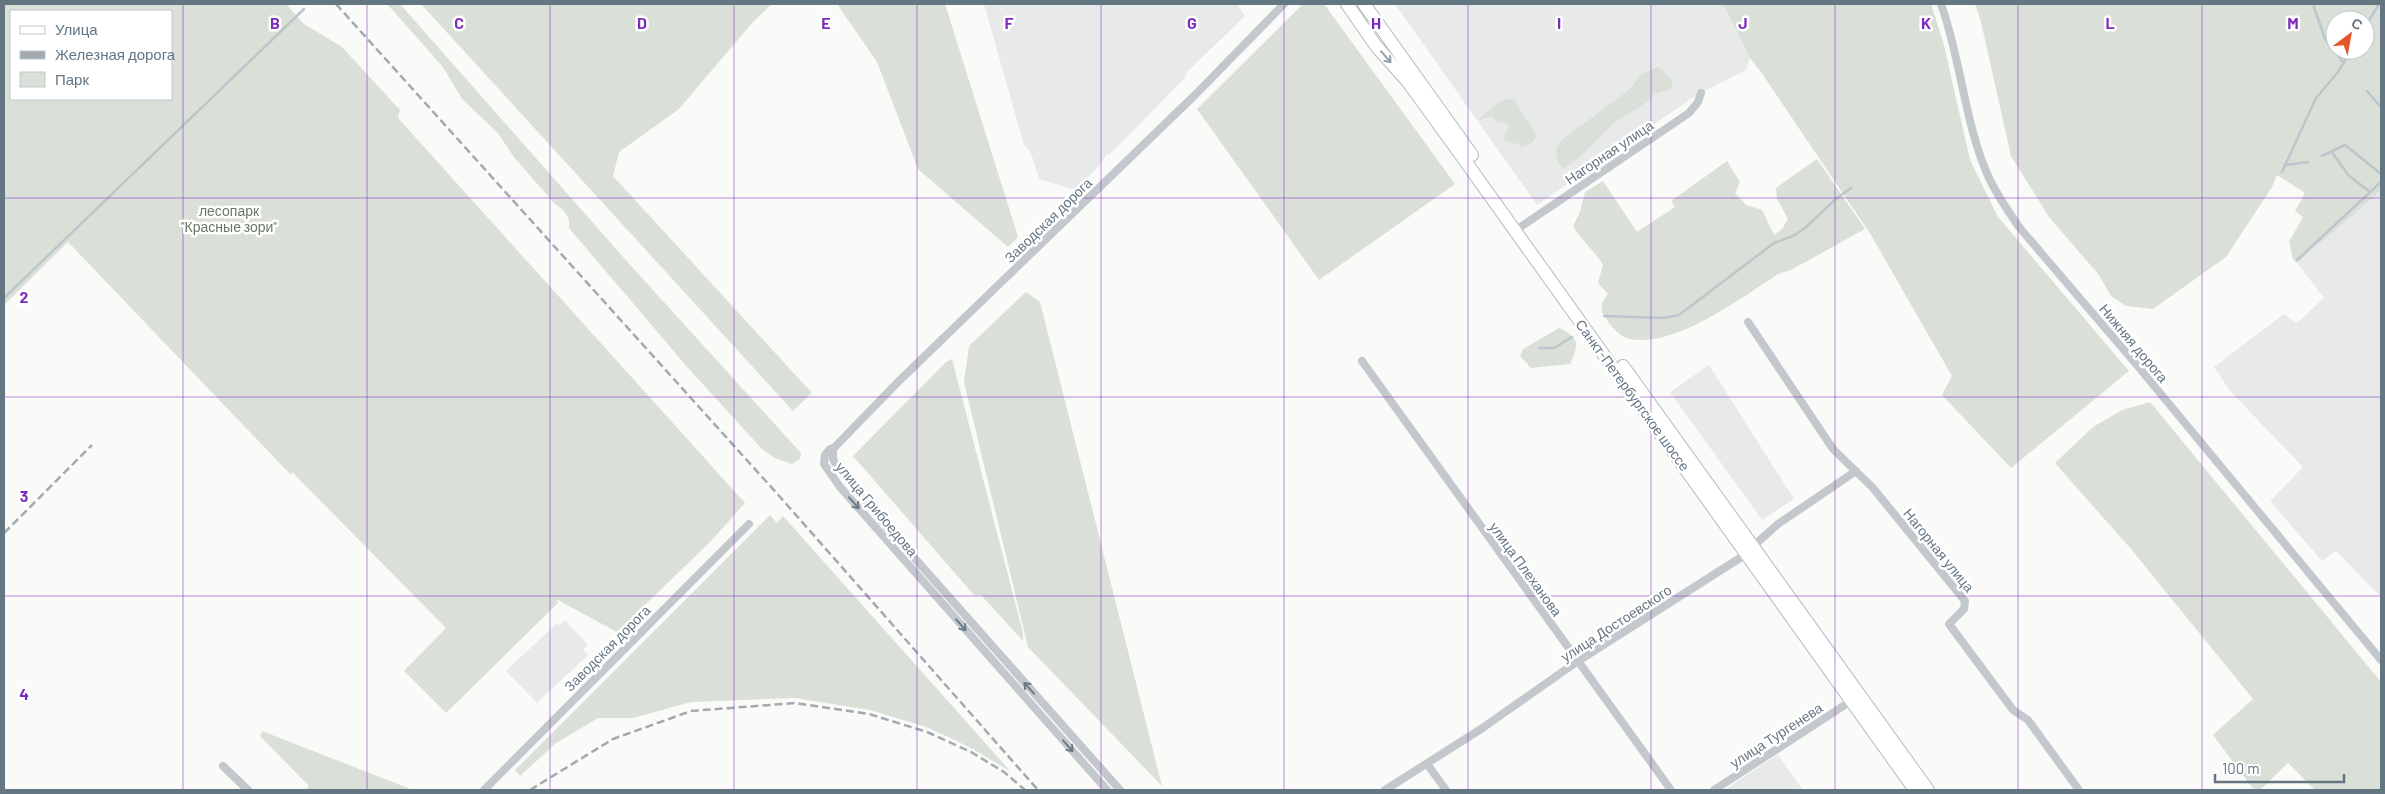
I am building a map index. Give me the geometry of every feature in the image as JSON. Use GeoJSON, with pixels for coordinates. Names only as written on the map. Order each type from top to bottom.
{"type":"FeatureCollection","features":[{"type":"Feature","properties":{"kind":"main road","name":"Санкт-Петербургское шоссе"},"geometry":{"type":"LineString","coordinates":[[1347,4],[1376,46],[1408,82],[1748,549],[1928,790]]}},
{"type":"Feature","properties":{"kind":"main road","name":"Санкт-Петербургское шоссе"},"geometry":{"type":"LineString","coordinates":[[1364,4],[1522,226],[1748,549],[1851,701],[1915,790]]}},
{"type":"Feature","properties":{"kind":"street","name":"Заводская дорога"},"geometry":{"type":"LineString","coordinates":[[831,449],[1195,96],[1284,4]]}},
{"type":"Feature","properties":{"kind":"street","name":"Нижняя дорога"},"geometry":{"type":"LineString","coordinates":[[1941,4],[1950,29],[1978,145],[1989,177],[2004,206],[2019,227],[2136,364],[2381,660]]}},
{"type":"Feature","properties":{"kind":"street","name":"Нагорная улица"},"geometry":{"type":"LineString","coordinates":[[1522,226],[1689,112],[1698,102],[1701,93]]}},
{"type":"Feature","properties":{"kind":"street","name":"Нагорная улица"},"geometry":{"type":"LineString","coordinates":[[1748,322],[1833,449],[1873,488],[1965,601],[1964,609],[1949,624],[2013,710],[2028,720],[2080,790]]}},
{"type":"Feature","properties":{"kind":"street","name":"улица Плеханова"},"geometry":{"type":"LineString","coordinates":[[1362,361],[1671,790]]}},
{"type":"Feature","properties":{"kind":"street","name":"улица Грибоедова"},"geometry":{"type":"LineString","coordinates":[[831,449],[825,455],[824,464],[835,481],[1107,790]]}},
{"type":"Feature","properties":{"kind":"street","name":"улица Грибоедова"},"geometry":{"type":"LineString","coordinates":[[831,449],[836,464],[888,527],[1120,790]]}},
{"type":"Feature","properties":{"kind":"street","name":"улица Достоевского"},"geometry":{"type":"LineString","coordinates":[[1385,790],[1427,764],[1578,662],[1740,558],[1778,524],[1856,471]]}},
{"type":"Feature","properties":{"kind":"street","name":"Заводская дорога"},"geometry":{"type":"LineString","coordinates":[[484,790],[749,524]]}},
{"type":"Feature","properties":{"kind":"street","name":"улица Тургенева"},"geometry":{"type":"LineString","coordinates":[[1714,790],[1851,701]]}},
{"type":"Feature","properties":{"kind":"street"},"geometry":{"type":"LineString","coordinates":[[1427,764],[1446,790]]}},
{"type":"Feature","properties":{"kind":"street"},"geometry":{"type":"LineString","coordinates":[[223,766],[248,790]]}},
{"type":"Feature","properties":{"kind":"shaded area"},"geometry":{"type":"Polygon","coordinates":[[[984,4],[1237,4],[1245,16],[1188,71],[1184,79],[1109,155],[1107,154],[1104,160],[1076,190],[1039,179],[1031,153],[1024,145],[984,4]]]}},
{"type":"Feature","properties":{"kind":"shaded area"},"geometry":{"type":"Polygon","coordinates":[[[1395,4],[1723,4],[1750,58],[1746,70],[1695,96],[1537,205],[1395,4]]]}},
{"type":"Feature","properties":{"kind":"shaded area"},"geometry":{"type":"Polygon","coordinates":[[[2381,191],[2381,597],[2336,551],[2322,561],[2270,501],[2303,467],[2231,392],[2214,367],[2284,314],[2297,323],[2324,298],[2297,263],[2381,191]]]}},
{"type":"Feature","properties":{"kind":"shaded area"},"geometry":{"type":"Polygon","coordinates":[[[1709,365],[1794,499],[1762,520],[1670,392],[1709,365]]]}},
{"type":"Feature","properties":{"kind":"shaded area"},"geometry":{"type":"Polygon","coordinates":[[[565,620],[588,645],[583,650],[588,655],[537,703],[506,671],[557,623],[559,625],[565,620]]]}},
{"type":"Feature","properties":{"kind":"shaded area"},"geometry":{"type":"Polygon","coordinates":[[[1778,755],[1803,790],[1724,790],[1765,763],[1778,755]]]}},
{"type":"Feature","properties":{"kind":"green space","name":"лесопарк \"Красные зори\""},"geometry":{"type":"Polygon","coordinates":[[[4,4],[286,4],[304,24],[342,47],[400,110],[398,118],[745,503],[711,541],[617,632],[556,599],[558,603],[446,713],[404,671],[446,628],[292,472],[291,475],[68,242],[4,305],[4,4]]]}},
{"type":"Feature","properties":{"kind":"green space"},"geometry":{"type":"Polygon","coordinates":[[[387,4],[400,4],[632,267],[801,453],[800,459],[792,464],[775,458],[762,449],[689,369],[569,228],[569,220],[564,212],[513,156],[498,133],[462,99],[443,67],[387,4]]]}},
{"type":"Feature","properties":{"kind":"green space"},"geometry":{"type":"Polygon","coordinates":[[[421,4],[772,4],[752,23],[679,109],[619,152],[613,176],[812,393],[793,411],[421,4]]]}},
{"type":"Feature","properties":{"kind":"green space"},"geometry":{"type":"Polygon","coordinates":[[[837,4],[945,4],[1018,237],[1008,247],[918,169],[877,62],[837,4]]]}},
{"type":"Feature","properties":{"kind":"green space"},"geometry":{"type":"Polygon","coordinates":[[[1303,4],[1324,4],[1455,184],[1319,280],[1197,109],[1303,4]]]}},
{"type":"Feature","properties":{"kind":"green space"},"geometry":{"type":"Polygon","coordinates":[[[1723,4],[1931,4],[1944,45],[1970,160],[1998,217],[2129,371],[2011,468],[1942,395],[1952,376],[1871,235],[1750,58],[1723,4]]]}},
{"type":"Feature","properties":{"kind":"green space"},"geometry":{"type":"Polygon","coordinates":[[[1975,4],[2381,4],[2381,191],[2297,263],[2293,259],[2289,242],[2303,217],[2295,211],[2305,193],[2277,175],[2272,187],[2226,257],[2153,309],[2126,306],[2111,296],[2099,275],[2049,217],[2011,156],[1981,22],[1975,4]]]}},
{"type":"Feature","properties":{"kind":"green space"},"geometry":{"type":"Polygon","coordinates":[[[1657,67],[1665,72],[1673,82],[1671,89],[1655,94],[1647,102],[1617,121],[1583,154],[1562,169],[1557,159],[1556,149],[1562,140],[1629,90],[1642,74],[1657,67]]]}},
{"type":"Feature","properties":{"kind":"green space"},"geometry":{"type":"Polygon","coordinates":[[[1505,99],[1514,100],[1537,136],[1533,142],[1522,148],[1518,144],[1505,141],[1503,138],[1509,127],[1507,123],[1497,122],[1491,116],[1480,120],[1479,118],[1505,99]]]}},
{"type":"Feature","properties":{"kind":"green space"},"geometry":{"type":"Polygon","coordinates":[[[1817,159],[1865,229],[1791,270],[1778,274],[1727,307],[1687,329],[1648,340],[1627,338],[1611,326],[1602,310],[1603,301],[1608,294],[1598,283],[1603,265],[1573,226],[1580,212],[1585,192],[1603,181],[1637,232],[1675,207],[1671,201],[1727,161],[1740,182],[1735,193],[1746,205],[1762,210],[1774,235],[1782,229],[1788,219],[1777,199],[1776,188],[1817,159]]]}},
{"type":"Feature","properties":{"kind":"green space"},"geometry":{"type":"Polygon","coordinates":[[[1026,292],[1040,302],[1162,786],[1028,647],[964,382],[969,346],[1026,292]]]}},
{"type":"Feature","properties":{"kind":"green space"},"geometry":{"type":"Polygon","coordinates":[[[1559,328],[1571,335],[1576,342],[1575,352],[1570,364],[1531,368],[1520,356],[1523,349],[1559,328]]]}},
{"type":"Feature","properties":{"kind":"green space"},"geometry":{"type":"Polygon","coordinates":[[[952,359],[1023,633],[1023,641],[981,595],[974,595],[853,456],[946,362],[952,359]]]}},
{"type":"Feature","properties":{"kind":"green space"},"geometry":{"type":"Polygon","coordinates":[[[2150,402],[2381,682],[2381,790],[2315,790],[2288,763],[2260,790],[2254,790],[2213,735],[2253,699],[2131,549],[2055,463],[2093,427],[2122,410],[2150,402]]]}},
{"type":"Feature","properties":{"kind":"green space"},"geometry":{"type":"Polygon","coordinates":[[[770,515],[777,523],[783,516],[1011,772],[973,749],[929,728],[870,710],[795,698],[691,702],[633,718],[598,718],[556,743],[520,776],[515,770],[770,515]]]}},
{"type":"Feature","properties":{"kind":"green space"},"geometry":{"type":"Polygon","coordinates":[[[262,731],[413,790],[305,790],[309,786],[260,736],[262,731]]]}},
{"type":"Feature","properties":{"kind":"waterway"},"geometry":{"type":"LineString","coordinates":[[2313,4],[2325,39],[2344,63]]}},
{"type":"Feature","properties":{"kind":"waterway"},"geometry":{"type":"LineString","coordinates":[[2375,11],[2379,4]]}},
{"type":"Feature","properties":{"kind":"waterway"},"geometry":{"type":"LineString","coordinates":[[4,298],[304,9]]}},
{"type":"Feature","properties":{"kind":"waterway"},"geometry":{"type":"LineString","coordinates":[[2282,172],[2316,98],[2338,72],[2345,60]]}},
{"type":"Feature","properties":{"kind":"waterway"},"geometry":{"type":"LineString","coordinates":[[2367,91],[2381,107]]}},
{"type":"Feature","properties":{"kind":"waterway"},"geometry":{"type":"LineString","coordinates":[[2322,156],[2345,145],[2381,174]]}},
{"type":"Feature","properties":{"kind":"waterway"},"geometry":{"type":"LineString","coordinates":[[2332,152],[2348,175],[2370,192]]}},
{"type":"Feature","properties":{"kind":"waterway"},"geometry":{"type":"LineString","coordinates":[[2285,165],[2308,162]]}},
{"type":"Feature","properties":{"kind":"waterway"},"geometry":{"type":"LineString","coordinates":[[2297,260],[2381,182]]}},
{"type":"Feature","properties":{"kind":"waterway"},"geometry":{"type":"LineString","coordinates":[[1604,316],[1664,318],[1679,315],[1774,243],[1793,236],[1805,228],[1837,198],[1851,188]]}},
{"type":"Feature","properties":{"kind":"waterway"},"geometry":{"type":"LineString","coordinates":[[1539,348],[1554,348],[1572,337]]}},
{"type":"Feature","properties":{"kind":"railway"},"geometry":{"type":"LineString","coordinates":[[336,4],[781,498],[1038,790]]}},
{"type":"Feature","properties":{"kind":"railway"},"geometry":{"type":"LineString","coordinates":[[4,533],[92,445]]}},
{"type":"Feature","properties":{"kind":"railway"},"geometry":{"type":"LineString","coordinates":[[530,790],[613,739],[691,711],[795,703],[869,714],[927,732],[971,752],[1004,772],[1025,790]]}}]}
